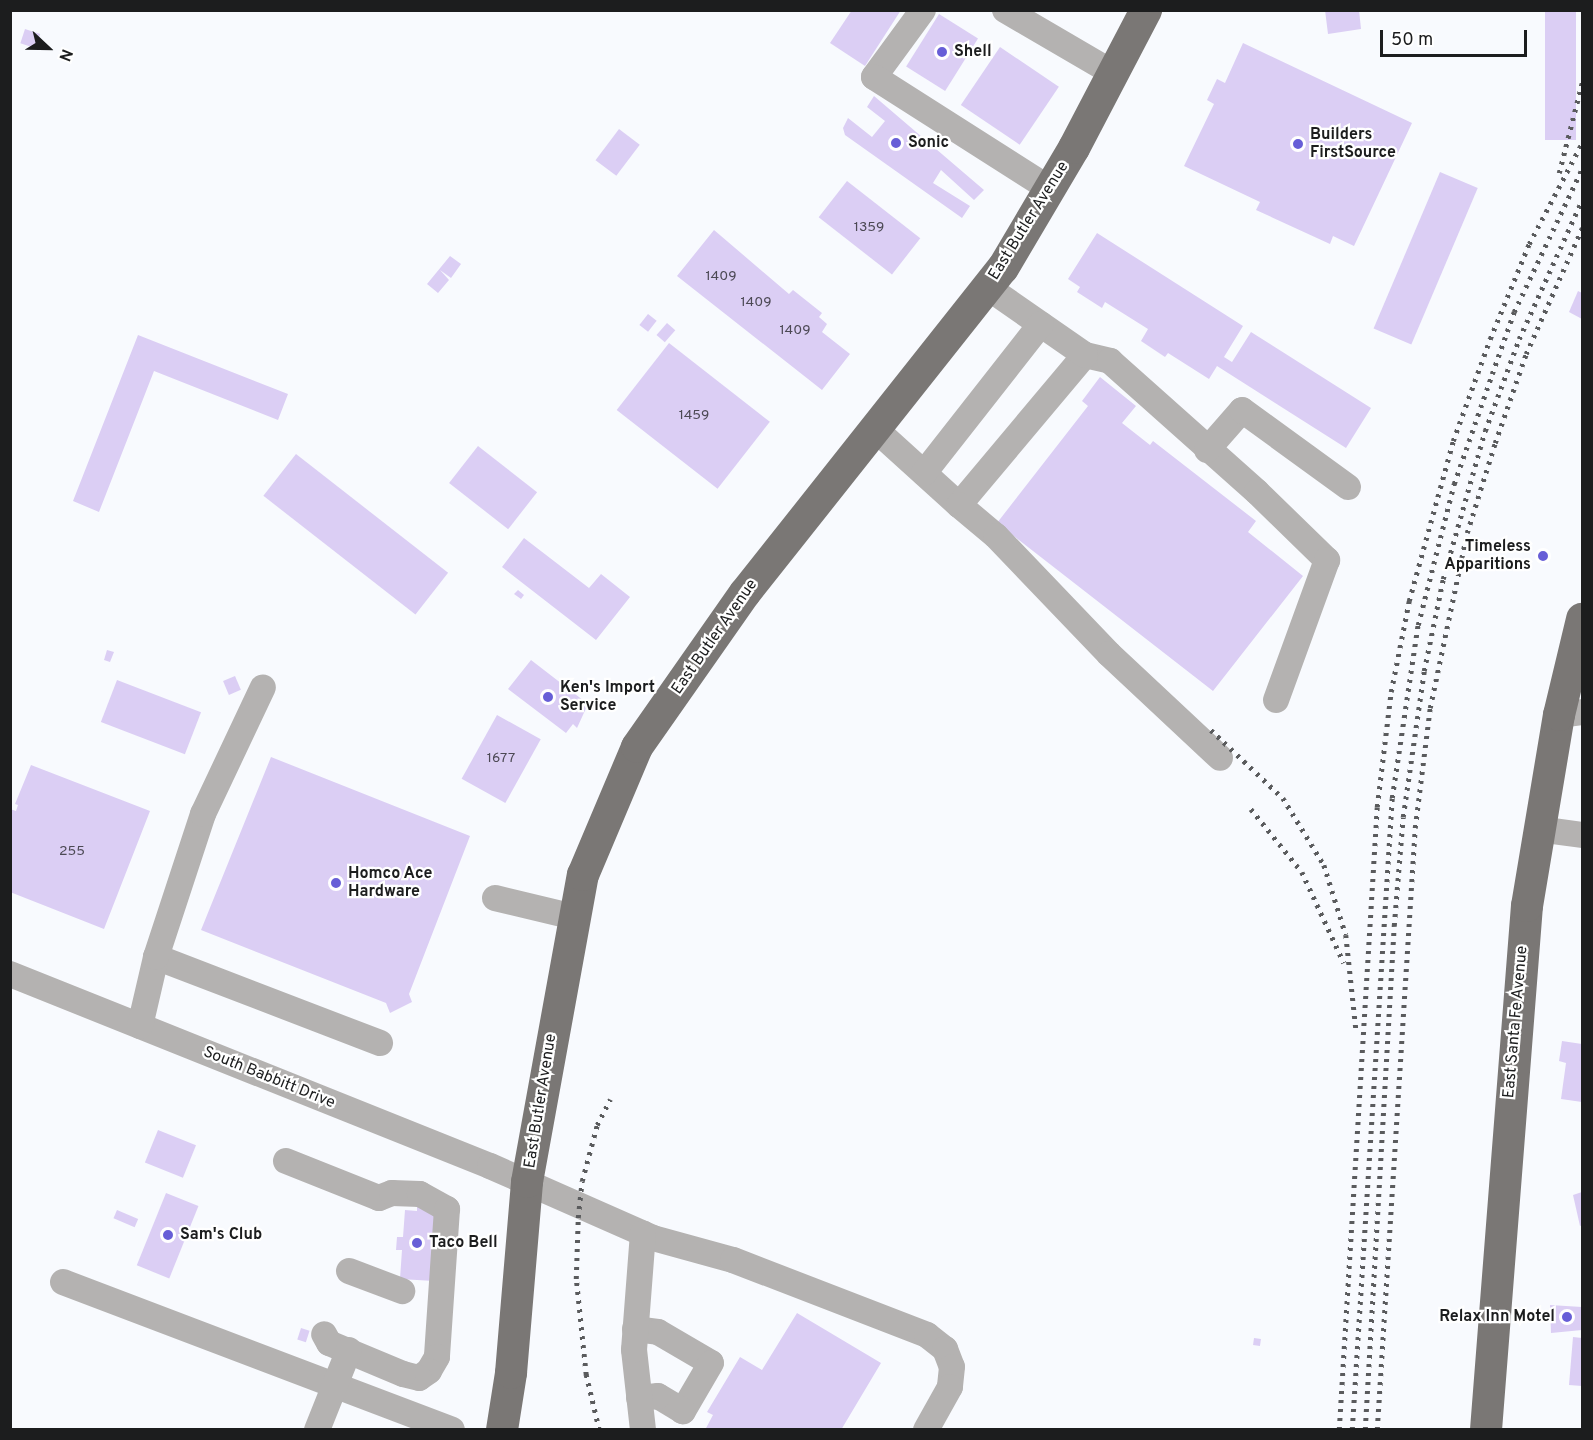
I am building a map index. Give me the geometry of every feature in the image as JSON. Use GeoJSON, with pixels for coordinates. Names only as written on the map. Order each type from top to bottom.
{"type":"FeatureCollection","features":[{"type":"Feature","properties":{"kind":"main road","name":"East Butler Avenue"},"geometry":{"type":"LineString","coordinates":[[502,1430],[511,1373],[527,1182],[574,917],[583,875],[637,747],[745,593],[987,287],[1050,189],[1146,10]]}},
{"type":"Feature","properties":{"kind":"main road","name":"East Santa Fe Avenue"},"geometry":{"type":"LineString","coordinates":[[1486,1430],[1519,979],[1538,829],[1571,713],[1582,619]]}},
{"type":"Feature","properties":{"kind":"street"},"geometry":{"type":"LineString","coordinates":[[922,10],[874,77],[1050,189]]}},
{"type":"Feature","properties":{"kind":"street"},"geometry":{"type":"LineString","coordinates":[[1005,10],[1113,73]]}},
{"type":"Feature","properties":{"kind":"street"},"geometry":{"type":"LineString","coordinates":[[987,287],[1085,355],[1110,361],[1207,450],[1257,492],[1327,560],[1276,700]]}},
{"type":"Feature","properties":{"kind":"street"},"geometry":{"type":"LineString","coordinates":[[924,473],[1041,324]]}},
{"type":"Feature","properties":{"kind":"street"},"geometry":{"type":"LineString","coordinates":[[959,504],[1085,355]]}},
{"type":"Feature","properties":{"kind":"street"},"geometry":{"type":"LineString","coordinates":[[1207,450],[1242,410],[1348,487]]}},
{"type":"Feature","properties":{"kind":"street"},"geometry":{"type":"LineString","coordinates":[[874,428],[959,504],[1220,758]]}},
{"type":"Feature","properties":{"kind":"street"},"geometry":{"type":"LineString","coordinates":[[140,1026],[156,957],[203,814],[263,687]]}},
{"type":"Feature","properties":{"kind":"street"},"geometry":{"type":"LineString","coordinates":[[1538,829],[1582,835]]}},
{"type":"Feature","properties":{"kind":"street"},"geometry":{"type":"LineString","coordinates":[[495,898],[574,917]]}},
{"type":"Feature","properties":{"kind":"street"},"geometry":{"type":"LineString","coordinates":[[156,957],[380,1043]]}},
{"type":"Feature","properties":{"kind":"street","name":"South Babbitt Drive"},"geometry":{"type":"LineString","coordinates":[[10,974],[527,1182],[644,1233],[732,1260],[927,1335],[945,1349],[952,1367],[950,1387],[927,1430]]}},
{"type":"Feature","properties":{"kind":"street"},"geometry":{"type":"LineString","coordinates":[[285,1161],[379,1197],[392,1193],[420,1194],[447,1209],[437,1357],[429,1371],[419,1378],[329,1343],[324,1334]]}},
{"type":"Feature","properties":{"kind":"street"},"geometry":{"type":"LineString","coordinates":[[643,1430],[635,1329],[644,1233]]}},
{"type":"Feature","properties":{"kind":"street"},"geometry":{"type":"LineString","coordinates":[[350,1271],[402,1292]]}},
{"type":"Feature","properties":{"kind":"street"},"geometry":{"type":"LineString","coordinates":[[63,1282],[452,1430]]}},
{"type":"Feature","properties":{"kind":"street"},"geometry":{"type":"LineString","coordinates":[[635,1329],[658,1332],[711,1363],[683,1411],[658,1396],[639,1398]]}},
{"type":"Feature","properties":{"kind":"street"},"geometry":{"type":"LineString","coordinates":[[317,1430],[349,1350]]}},
{"type":"Feature","properties":{"kind":"building"},"geometry":{"type":"Polygon","coordinates":[[[852,10],[901,10],[865,66],[830,43],[852,10]]]}},
{"type":"Feature","properties":{"kind":"building"},"geometry":{"type":"Polygon","coordinates":[[[1325,10],[1359,10],[1361,29],[1328,34],[1325,10]]]}},
{"type":"Feature","properties":{"kind":"building"},"geometry":{"type":"Polygon","coordinates":[[[1545,10],[1576,10],[1576,140],[1545,140],[1545,10]]]}},
{"type":"Feature","properties":{"kind":"building","name":"Shell"},"geometry":{"type":"Polygon","coordinates":[[[939,14],[978,38],[945,91],[906,67],[939,14]]]}},
{"type":"Feature","properties":{"kind":"building"},"geometry":{"type":"Polygon","coordinates":[[[25,29],[40,34],[36,48],[20,43],[25,29]]]}},
{"type":"Feature","properties":{"kind":"building","name":"Builders FirstSource"},"geometry":{"type":"Polygon","coordinates":[[[1243,43],[1412,123],[1354,246],[1333,236],[1330,244],[1256,210],[1260,202],[1184,166],[1214,104],[1207,100],[1217,79],[1225,83],[1243,43]]]}},
{"type":"Feature","properties":{"kind":"building"},"geometry":{"type":"Polygon","coordinates":[[[1000,47],[1059,87],[1020,145],[961,105],[1000,47]]]}},
{"type":"Feature","properties":{"kind":"building"},"geometry":{"type":"Polygon","coordinates":[[[874,96],[984,190],[974,200],[941,170],[933,183],[970,206],[962,218],[845,135],[843,128],[848,118],[872,137],[885,121],[867,107],[874,96]]]}},
{"type":"Feature","properties":{"kind":"building"},"geometry":{"type":"Polygon","coordinates":[[[619,129],[640,145],[616,176],[596,160],[619,129]]]}},
{"type":"Feature","properties":{"kind":"building"},"geometry":{"type":"Polygon","coordinates":[[[1440,172],[1478,188],[1411,345],[1374,328],[1440,172]]]}},
{"type":"Feature","properties":{"kind":"building"},"geometry":{"type":"Polygon","coordinates":[[[847,181],[920,238],[892,275],[819,217],[847,181]]]}},
{"type":"Feature","properties":{"kind":"building"},"geometry":{"type":"Polygon","coordinates":[[[714,230],[789,294],[793,290],[822,313],[819,317],[827,324],[822,332],[850,354],[822,390],[677,276],[714,230]]]}},
{"type":"Feature","properties":{"kind":"building"},"geometry":{"type":"Polygon","coordinates":[[[1097,233],[1243,326],[1224,357],[1232,362],[1251,332],[1371,408],[1346,448],[1217,366],[1209,379],[1168,353],[1165,357],[1141,341],[1148,329],[1105,302],[1102,308],[1077,292],[1080,287],[1068,279],[1097,233]]]}},
{"type":"Feature","properties":{"kind":"building"},"geometry":{"type":"Polygon","coordinates":[[[450,256],[461,264],[451,278],[440,270],[449,280],[438,293],[427,284],[450,256]]]}},
{"type":"Feature","properties":{"kind":"building"},"geometry":{"type":"Polygon","coordinates":[[[1578,291],[1582,293],[1582,319],[1569,312],[1578,291]]]}},
{"type":"Feature","properties":{"kind":"building"},"geometry":{"type":"Polygon","coordinates":[[[648,314],[657,321],[648,332],[639,325],[648,314]]]}},
{"type":"Feature","properties":{"kind":"building"},"geometry":{"type":"Polygon","coordinates":[[[667,323],[675,330],[665,342],[657,335],[667,323]]]}},
{"type":"Feature","properties":{"kind":"building"},"geometry":{"type":"Polygon","coordinates":[[[138,335],[288,394],[278,420],[154,371],[99,512],[73,501],[138,335]]]}},
{"type":"Feature","properties":{"kind":"building"},"geometry":{"type":"Polygon","coordinates":[[[669,343],[770,422],[718,489],[617,410],[669,343]]]}},
{"type":"Feature","properties":{"kind":"building"},"geometry":{"type":"Polygon","coordinates":[[[1100,377],[1136,406],[1122,423],[1150,445],[1153,441],[1256,521],[1248,532],[1303,576],[1213,691],[997,523],[1088,406],[1082,401],[1100,377]]]}},
{"type":"Feature","properties":{"kind":"building"},"geometry":{"type":"Polygon","coordinates":[[[478,446],[537,492],[508,529],[449,483],[478,446]]]}},
{"type":"Feature","properties":{"kind":"building"},"geometry":{"type":"Polygon","coordinates":[[[296,454],[448,573],[415,615],[263,496],[296,454]]]}},
{"type":"Feature","properties":{"kind":"building"},"geometry":{"type":"Polygon","coordinates":[[[524,538],[589,588],[601,574],[630,597],[596,640],[502,567],[524,538]]]}},
{"type":"Feature","properties":{"kind":"building"},"geometry":{"type":"Polygon","coordinates":[[[518,590],[524,595],[521,599],[514,594],[518,590]]]}},
{"type":"Feature","properties":{"kind":"building"},"geometry":{"type":"Polygon","coordinates":[[[107,650],[114,652],[110,662],[104,660],[107,650]]]}},
{"type":"Feature","properties":{"kind":"building","name":"Ken's Import Service"},"geometry":{"type":"Polygon","coordinates":[[[531,660],[588,704],[577,728],[573,724],[566,733],[508,689],[531,660]]]}},
{"type":"Feature","properties":{"kind":"building"},"geometry":{"type":"Polygon","coordinates":[[[235,676],[241,690],[229,695],[223,681],[235,676]]]}},
{"type":"Feature","properties":{"kind":"building"},"geometry":{"type":"Polygon","coordinates":[[[117,680],[201,712],[185,754],[101,722],[117,680]]]}},
{"type":"Feature","properties":{"kind":"building"},"geometry":{"type":"Polygon","coordinates":[[[497,715],[541,739],[505,803],[462,779],[497,715]]]}},
{"type":"Feature","properties":{"kind":"building","name":"Homco Ace Hardware"},"geometry":{"type":"Polygon","coordinates":[[[271,757],[470,836],[409,994],[412,1002],[390,1013],[386,1003],[201,930],[271,757]]]}},
{"type":"Feature","properties":{"kind":"building"},"geometry":{"type":"Polygon","coordinates":[[[31,765],[150,811],[104,929],[10,892],[10,809],[16,811],[18,805],[15,804],[31,765]]]}},
{"type":"Feature","properties":{"kind":"building"},"geometry":{"type":"Polygon","coordinates":[[[1562,1041],[1582,1044],[1582,1102],[1561,1099],[1566,1063],[1559,1061],[1562,1041]]]}},
{"type":"Feature","properties":{"kind":"building"},"geometry":{"type":"Polygon","coordinates":[[[158,1130],[196,1145],[183,1178],[145,1162],[158,1130]]]}},
{"type":"Feature","properties":{"kind":"building"},"geometry":{"type":"Polygon","coordinates":[[[1582,1192],[1582,1225],[1580,1226],[1573,1195],[1582,1192]]]}},
{"type":"Feature","properties":{"kind":"building","name":"Sam's Club"},"geometry":{"type":"Polygon","coordinates":[[[166,1193],[198,1206],[169,1278],[137,1265],[166,1193]]]}},
{"type":"Feature","properties":{"kind":"building","name":"Taco Bell"},"geometry":{"type":"Polygon","coordinates":[[[417,1205],[439,1212],[434,1281],[400,1279],[402,1250],[396,1250],[397,1237],[403,1237],[405,1210],[417,1211],[417,1205]]]}},
{"type":"Feature","properties":{"kind":"building"},"geometry":{"type":"Polygon","coordinates":[[[117,1210],[138,1219],[135,1227],[113,1218],[117,1210]]]}},
{"type":"Feature","properties":{"kind":"building","name":"Relax Inn Motel"},"geometry":{"type":"Polygon","coordinates":[[[1550,1305],[1582,1307],[1582,1330],[1551,1333],[1550,1305]]]}},
{"type":"Feature","properties":{"kind":"building"},"geometry":{"type":"Polygon","coordinates":[[[797,1313],[881,1363],[841,1430],[705,1430],[713,1415],[707,1412],[740,1357],[762,1370],[797,1313]]]}},
{"type":"Feature","properties":{"kind":"building"},"geometry":{"type":"Polygon","coordinates":[[[301,1328],[310,1331],[306,1342],[297,1339],[301,1328]]]}},
{"type":"Feature","properties":{"kind":"building"},"geometry":{"type":"Polygon","coordinates":[[[1573,1337],[1582,1338],[1582,1386],[1569,1385],[1573,1337]]]}},
{"type":"Feature","properties":{"kind":"building"},"geometry":{"type":"Polygon","coordinates":[[[1254,1338],[1261,1339],[1260,1346],[1253,1345],[1254,1338]]]}},
{"type":"Feature","properties":{"kind":"railway"},"geometry":{"type":"LineString","coordinates":[[1559,173],[1582,83]]}},
{"type":"Feature","properties":{"kind":"railway"},"geometry":{"type":"LineString","coordinates":[[1339,1430],[1377,807],[1391,692],[1409,601],[1453,441],[1490,339],[1529,244],[1582,143]]}},
{"type":"Feature","properties":{"kind":"railway"},"geometry":{"type":"LineString","coordinates":[[1352,1430],[1392,798],[1418,625],[1454,484],[1514,312],[1582,169]]}},
{"type":"Feature","properties":{"kind":"railway"},"geometry":{"type":"LineString","coordinates":[[1365,1430],[1394,926],[1403,817],[1424,671],[1443,579],[1485,431],[1519,339],[1582,200]]}},
{"type":"Feature","properties":{"kind":"railway"},"geometry":{"type":"LineString","coordinates":[[1377,1430],[1415,828],[1430,708],[1467,533],[1495,443],[1526,354],[1582,228]]}},
{"type":"Feature","properties":{"kind":"railway"},"geometry":{"type":"LineString","coordinates":[[1211,730],[1283,798],[1324,865],[1346,935],[1356,1028]]}},
{"type":"Feature","properties":{"kind":"railway"},"geometry":{"type":"LineString","coordinates":[[1251,809],[1302,872],[1344,963]]}},
{"type":"Feature","properties":{"kind":"railway"},"geometry":{"type":"LineString","coordinates":[[599,1430],[586,1375],[576,1279],[578,1218],[582,1181],[597,1125],[610,1099]]}},
{"type":"Feature","properties":{"kind":"place","name":"Shell"},"geometry":{"type":"Point","coordinates":[942,52]}},
{"type":"Feature","properties":{"kind":"place","name":"Sonic"},"geometry":{"type":"Point","coordinates":[896,143]}},
{"type":"Feature","properties":{"kind":"place","name":"Builders FirstSource"},"geometry":{"type":"Point","coordinates":[1298,144]}},
{"type":"Feature","properties":{"kind":"place","name":"Timeless Apparitions"},"geometry":{"type":"Point","coordinates":[1543,556]}},
{"type":"Feature","properties":{"kind":"place","name":"Ken's Import Service"},"geometry":{"type":"Point","coordinates":[548,697]}},
{"type":"Feature","properties":{"kind":"place","name":"Homco Ace Hardware"},"geometry":{"type":"Point","coordinates":[336,883]}},
{"type":"Feature","properties":{"kind":"place","name":"Sam's Club"},"geometry":{"type":"Point","coordinates":[168,1235]}},
{"type":"Feature","properties":{"kind":"place","name":"Taco Bell"},"geometry":{"type":"Point","coordinates":[417,1243]}},
{"type":"Feature","properties":{"kind":"place","name":"Relax Inn Motel"},"geometry":{"type":"Point","coordinates":[1567,1317]}}]}
